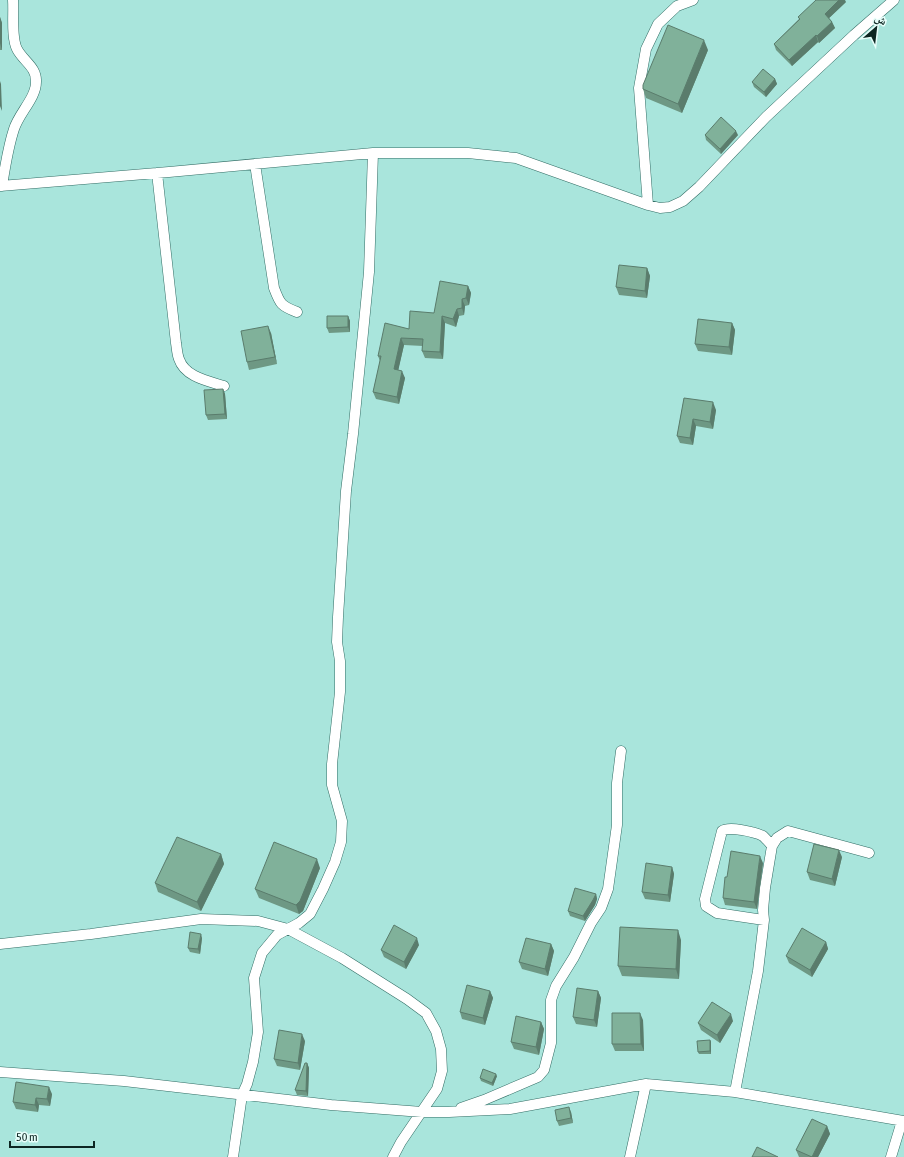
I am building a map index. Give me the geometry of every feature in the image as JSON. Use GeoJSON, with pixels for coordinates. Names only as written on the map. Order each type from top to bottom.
{"type":"FeatureCollection","features":[{"type":"Feature","properties":{"kind":"street"},"geometry":{"type":"LineString","coordinates":[[14,0],[14,34],[16,48],[33,68],[36,81],[35,91],[20,114],[14,129],[1,186],[373,153],[468,153],[516,158],[660,208],[670,207],[683,201],[766,117],[874,16],[894,0]]}},
{"type":"Feature","properties":{"kind":"street"},"geometry":{"type":"LineString","coordinates":[[648,205],[639,88],[646,50],[658,24],[677,6],[692,0]]}},
{"type":"Feature","properties":{"kind":"street"},"geometry":{"type":"LineString","coordinates":[[874,16],[882,0]]}},
{"type":"Feature","properties":{"kind":"street"},"geometry":{"type":"LineString","coordinates":[[233,1157],[242,1095],[247,1084],[253,1062],[258,1032],[254,978],[262,953],[277,935],[299,923],[310,914],[324,889],[341,842],[342,820],[332,785],[332,764],[340,692],[340,661],[337,642],[338,617],[346,491],[369,272],[373,153]]}},
{"type":"Feature","properties":{"kind":"street"},"geometry":{"type":"LineString","coordinates":[[255,164],[274,288],[277,298],[284,307],[297,312]]}},
{"type":"Feature","properties":{"kind":"street"},"geometry":{"type":"LineString","coordinates":[[157,173],[179,360],[186,371],[196,377],[224,386]]}},
{"type":"Feature","properties":{"kind":"street"},"geometry":{"type":"LineString","coordinates":[[450,1112],[538,1077],[544,1070],[551,1042],[551,1000],[556,986],[601,908],[608,889],[617,825],[617,783],[621,751]]}},
{"type":"Feature","properties":{"kind":"street"},"geometry":{"type":"LineString","coordinates":[[764,920],[717,913],[710,910],[706,906],[705,899],[722,831],[730,828],[758,834],[763,836],[772,846]]}},
{"type":"Feature","properties":{"kind":"street"},"geometry":{"type":"LineString","coordinates":[[735,1092],[758,971],[764,920],[764,902],[772,846],[777,838],[788,832],[869,853]]}},
{"type":"Feature","properties":{"kind":"street"},"geometry":{"type":"LineString","coordinates":[[0,944],[91,934],[201,919],[258,921],[288,928],[342,958],[407,999],[426,1013],[436,1031],[441,1050],[442,1070],[437,1089],[401,1142],[393,1157]]}},
{"type":"Feature","properties":{"kind":"street"},"geometry":{"type":"LineString","coordinates":[[0,1072],[124,1081],[331,1105],[422,1112],[510,1109],[646,1084],[735,1092],[903,1121],[891,1157]]}},
{"type":"Feature","properties":{"kind":"street"},"geometry":{"type":"LineString","coordinates":[[630,1157],[646,1084]]}},
{"type":"Feature","properties":{"kind":"building"},"geometry":{"type":"Polygon","coordinates":[[[816,0],[839,0],[825,14],[832,22],[789,60],[774,44],[800,19],[798,17],[816,0]]]}},
{"type":"Feature","properties":{"kind":"building"},"geometry":{"type":"Polygon","coordinates":[[[668,25],[704,40],[678,104],[643,89],[643,85],[668,25]]]}},
{"type":"Feature","properties":{"kind":"building"},"geometry":{"type":"Polygon","coordinates":[[[763,69],[775,79],[764,92],[752,82],[763,69]]]}},
{"type":"Feature","properties":{"kind":"building"},"geometry":{"type":"Polygon","coordinates":[[[721,117],[736,131],[720,149],[705,135],[721,117]]]}},
{"type":"Feature","properties":{"kind":"building"},"geometry":{"type":"Polygon","coordinates":[[[619,265],[647,268],[645,291],[616,287],[619,265]]]}},
{"type":"Feature","properties":{"kind":"building"},"geometry":{"type":"Polygon","coordinates":[[[440,281],[468,286],[466,298],[462,299],[462,308],[457,309],[453,319],[442,316],[440,352],[422,351],[423,339],[401,338],[394,369],[402,371],[397,397],[373,392],[381,356],[378,356],[385,323],[409,329],[410,311],[434,313],[440,281]]]}},
{"type":"Feature","properties":{"kind":"building"},"geometry":{"type":"Polygon","coordinates":[[[327,316],[348,316],[348,327],[327,328],[327,316]]]}},
{"type":"Feature","properties":{"kind":"building"},"geometry":{"type":"Polygon","coordinates":[[[698,319],[732,323],[729,347],[695,344],[698,319]]]}},
{"type":"Feature","properties":{"kind":"building"},"geometry":{"type":"Polygon","coordinates":[[[268,326],[275,357],[247,362],[241,331],[268,326]]]}},
{"type":"Feature","properties":{"kind":"building"},"geometry":{"type":"Polygon","coordinates":[[[223,389],[225,414],[206,415],[204,390],[223,389]]]}},
{"type":"Feature","properties":{"kind":"building"},"geometry":{"type":"Polygon","coordinates":[[[684,398],[713,402],[710,422],[693,419],[690,438],[677,436],[684,398]]]}},
{"type":"Feature","properties":{"kind":"building"},"geometry":{"type":"Polygon","coordinates":[[[177,837],[221,854],[197,902],[155,883],[177,837]]]}},
{"type":"Feature","properties":{"kind":"building"},"geometry":{"type":"Polygon","coordinates":[[[274,842],[317,859],[300,901],[296,905],[255,889],[274,842]]]}},
{"type":"Feature","properties":{"kind":"building"},"geometry":{"type":"Polygon","coordinates":[[[814,844],[839,850],[832,879],[807,872],[814,844]]]}},
{"type":"Feature","properties":{"kind":"building"},"geometry":{"type":"Polygon","coordinates":[[[731,851],[760,856],[754,902],[723,898],[725,877],[727,877],[731,851]]]}},
{"type":"Feature","properties":{"kind":"building"},"geometry":{"type":"Polygon","coordinates":[[[646,863],[672,867],[668,895],[642,892],[646,863]]]}},
{"type":"Feature","properties":{"kind":"building"},"geometry":{"type":"Polygon","coordinates":[[[575,888],[596,894],[583,916],[568,911],[575,888]]]}},
{"type":"Feature","properties":{"kind":"building"},"geometry":{"type":"Polygon","coordinates":[[[394,925],[417,938],[404,962],[381,950],[394,925]]]}},
{"type":"Feature","properties":{"kind":"building"},"geometry":{"type":"Polygon","coordinates":[[[620,927],[678,930],[676,969],[618,966],[620,927]]]}},
{"type":"Feature","properties":{"kind":"building"},"geometry":{"type":"Polygon","coordinates":[[[802,928],[826,942],[810,970],[786,956],[802,928]]]}},
{"type":"Feature","properties":{"kind":"building"},"geometry":{"type":"Polygon","coordinates":[[[190,932],[201,934],[198,949],[188,948],[190,932]]]}},
{"type":"Feature","properties":{"kind":"building"},"geometry":{"type":"Polygon","coordinates":[[[526,938],[551,944],[545,969],[519,962],[526,938]]]}},
{"type":"Feature","properties":{"kind":"building"},"geometry":{"type":"Polygon","coordinates":[[[467,985],[490,991],[483,1018],[460,1012],[467,985]]]}},
{"type":"Feature","properties":{"kind":"building"},"geometry":{"type":"Polygon","coordinates":[[[577,988],[598,991],[594,1020],[573,1017],[577,988]]]}},
{"type":"Feature","properties":{"kind":"building"},"geometry":{"type":"Polygon","coordinates":[[[712,1002],[731,1014],[717,1035],[698,1023],[712,1002]]]}},
{"type":"Feature","properties":{"kind":"building"},"geometry":{"type":"Polygon","coordinates":[[[612,1013],[640,1013],[641,1044],[612,1044],[612,1013]]]}},
{"type":"Feature","properties":{"kind":"building"},"geometry":{"type":"Polygon","coordinates":[[[516,1016],[541,1022],[536,1047],[511,1042],[516,1016]]]}},
{"type":"Feature","properties":{"kind":"building"},"geometry":{"type":"Polygon","coordinates":[[[279,1030],[302,1034],[298,1063],[274,1059],[279,1030]]]}},
{"type":"Feature","properties":{"kind":"building"},"geometry":{"type":"Polygon","coordinates":[[[710,1040],[710,1051],[698,1052],[697,1041],[710,1040]]]}},
{"type":"Feature","properties":{"kind":"building"},"geometry":{"type":"Polygon","coordinates":[[[305,1063],[307,1063],[306,1091],[295,1090],[305,1063]]]}},
{"type":"Feature","properties":{"kind":"building"},"geometry":{"type":"Polygon","coordinates":[[[483,1069],[496,1074],[492,1083],[480,1078],[483,1069]]]}},
{"type":"Feature","properties":{"kind":"building"},"geometry":{"type":"Polygon","coordinates":[[[16,1082],[49,1087],[47,1099],[36,1098],[35,1105],[13,1102],[16,1082]]]}},
{"type":"Feature","properties":{"kind":"building"},"geometry":{"type":"Polygon","coordinates":[[[569,1107],[571,1118],[557,1121],[555,1110],[569,1107]]]}},
{"type":"Feature","properties":{"kind":"building"},"geometry":{"type":"Polygon","coordinates":[[[812,1119],[827,1126],[812,1157],[796,1150],[812,1119]]]}},
{"type":"Feature","properties":{"kind":"building"},"geometry":{"type":"Polygon","coordinates":[[[757,1147],[778,1157],[752,1157],[757,1147]]]}}]}
